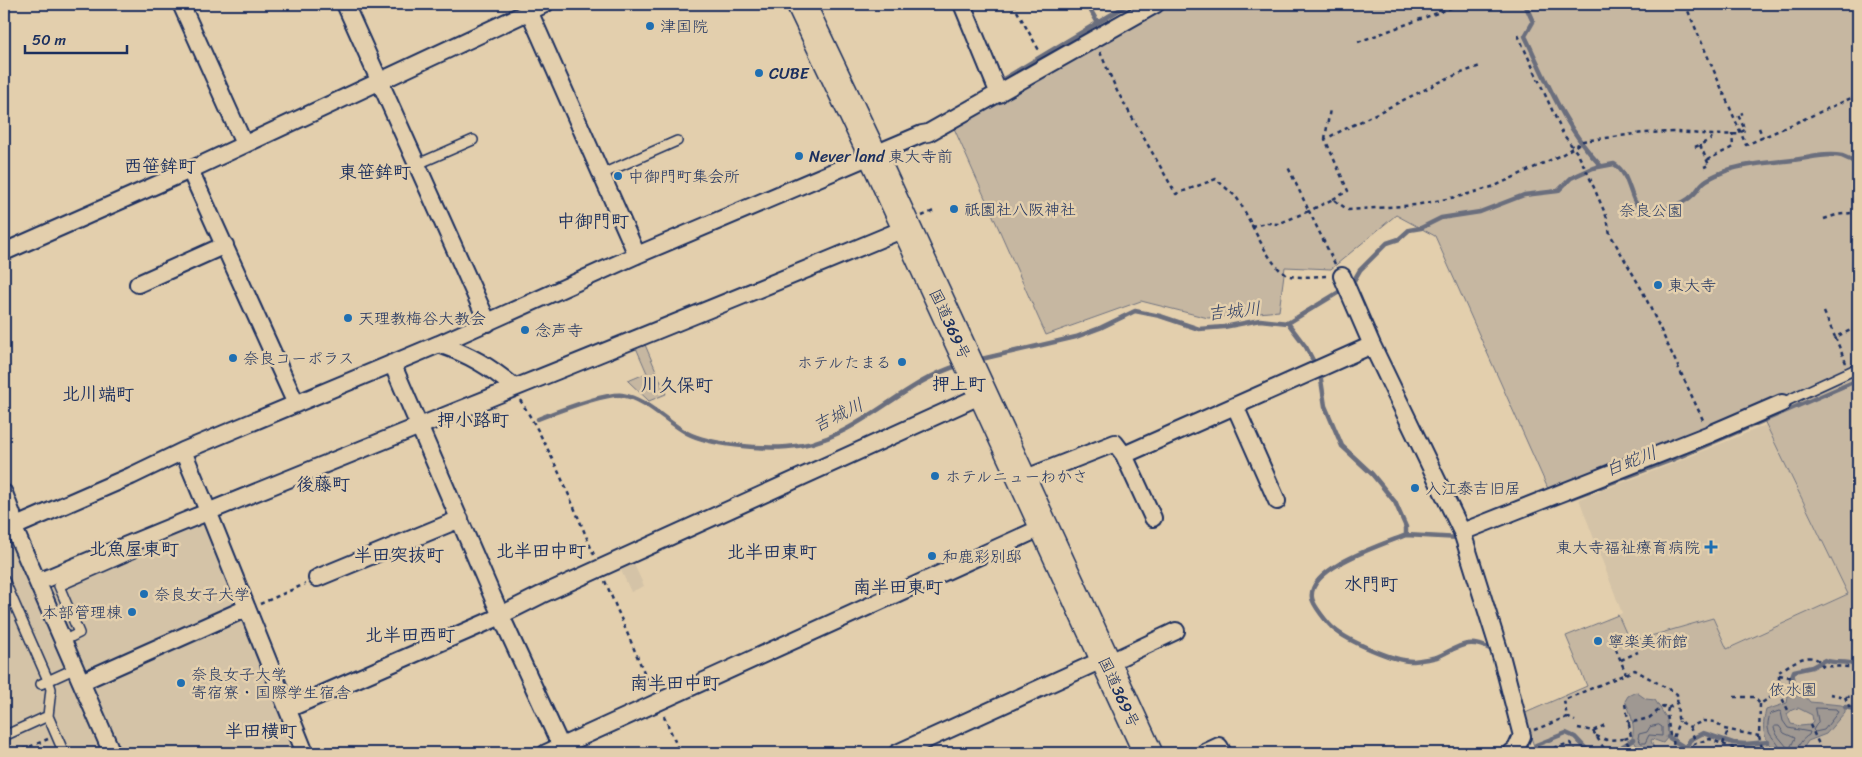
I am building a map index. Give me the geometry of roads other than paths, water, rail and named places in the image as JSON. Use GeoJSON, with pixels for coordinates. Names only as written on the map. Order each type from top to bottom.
{"type":"FeatureCollection","features":[{"type":"Feature","properties":{"kind":"highway","name":"国道369号"},"geometry":{"type":"LineString","coordinates":[[802,4],[1148,753]]}},
{"type":"Feature","properties":{"kind":"street"},"geometry":{"type":"LineString","coordinates":[[181,4],[244,144]]}},
{"type":"Feature","properties":{"kind":"street"},"geometry":{"type":"LineString","coordinates":[[346,4],[488,323]]}},
{"type":"Feature","properties":{"kind":"street"},"geometry":{"type":"LineString","coordinates":[[4,252],[190,170],[381,80],[528,7],[545,4]]}},
{"type":"Feature","properties":{"kind":"street"},"geometry":{"type":"LineString","coordinates":[[962,4],[999,94]]}},
{"type":"Feature","properties":{"kind":"street"},"geometry":{"type":"LineString","coordinates":[[9,528],[131,476],[183,451],[488,323],[637,255],[928,133],[1156,4]]}},
{"type":"Feature","properties":{"kind":"street"},"geometry":{"type":"LineString","coordinates":[[528,7],[637,255]]}},
{"type":"Feature","properties":{"kind":"street"},"geometry":{"type":"LineString","coordinates":[[190,170],[296,404]]}},
{"type":"Feature","properties":{"kind":"street"},"geometry":{"type":"LineString","coordinates":[[38,582],[419,426],[517,393],[906,228]]}},
{"type":"Feature","properties":{"kind":"street"},"geometry":{"type":"LineString","coordinates":[[138,284],[225,245]]}},
{"type":"Feature","properties":{"kind":"street"},"geometry":{"type":"LineString","coordinates":[[1346,284],[1372,345],[1462,532],[1502,659],[1522,736],[1516,749],[1511,753]]}},
{"type":"Feature","properties":{"kind":"street"},"geometry":{"type":"LineString","coordinates":[[439,344],[468,354],[501,376],[517,393]]}},
{"type":"Feature","properties":{"kind":"street"},"geometry":{"type":"LineString","coordinates":[[1124,455],[1372,345]]}},
{"type":"Feature","properties":{"kind":"street"},"geometry":{"type":"LineString","coordinates":[[392,364],[501,616],[563,750]]}},
{"type":"Feature","properties":{"kind":"street"},"geometry":{"type":"LineString","coordinates":[[288,709],[501,616],[541,595],[599,569],[973,373]]}},
{"type":"Feature","properties":{"kind":"street"},"geometry":{"type":"LineString","coordinates":[[1462,532],[1710,434],[1782,403]]}},
{"type":"Feature","properties":{"kind":"street"},"geometry":{"type":"LineString","coordinates":[[1235,406],[1277,501]]}},
{"type":"Feature","properties":{"kind":"street"},"geometry":{"type":"LineString","coordinates":[[1021,480],[1115,443],[1124,455],[1153,518]]}},
{"type":"Feature","properties":{"kind":"street"},"geometry":{"type":"LineString","coordinates":[[183,451],[305,753]]}},
{"type":"Feature","properties":{"kind":"street"},"geometry":{"type":"LineString","coordinates":[[4,493],[12,514],[9,528],[38,582],[112,753]]}},
{"type":"Feature","properties":{"kind":"street"},"geometry":{"type":"LineString","coordinates":[[317,578],[460,519]]}},
{"type":"Feature","properties":{"kind":"street"},"geometry":{"type":"LineString","coordinates":[[546,753],[563,750],[657,702],[1043,528]]}},
{"type":"Feature","properties":{"kind":"street"},"geometry":{"type":"LineString","coordinates":[[78,675],[247,608]]}},
{"type":"Feature","properties":{"kind":"street"},"geometry":{"type":"LineString","coordinates":[[897,753],[1176,631]]}},
{"type":"Feature","properties":{"kind":"street"},"geometry":{"type":"LineString","coordinates":[[1204,753],[1220,746],[1223,753]]}},
{"type":"Feature","properties":{"kind":"lane"},"geometry":{"type":"LineString","coordinates":[[418,164],[473,140]]}},
{"type":"Feature","properties":{"kind":"lane"},"geometry":{"type":"LineString","coordinates":[[602,174],[678,141]]}},
{"type":"Feature","properties":{"kind":"lane"},"geometry":{"type":"LineString","coordinates":[[1782,403],[1858,368]]}},
{"type":"Feature","properties":{"kind":"lane"},"geometry":{"type":"LineString","coordinates":[[63,641],[79,633],[59,586],[134,553]]}},
{"type":"Feature","properties":{"kind":"lane"},"geometry":{"type":"LineString","coordinates":[[4,580],[44,682],[51,689],[48,716],[64,753]]}},
{"type":"Feature","properties":{"kind":"lane"},"geometry":{"type":"LineString","coordinates":[[44,682],[78,675]]}},
{"type":"Feature","properties":{"kind":"lane"},"geometry":{"type":"LineString","coordinates":[[4,736],[18,726],[48,716]]}},
{"type":"Feature","properties":{"kind":"water"},"geometry":{"type":"Polygon","coordinates":[[[1796,685],[1810,702],[1841,705],[1845,707],[1845,712],[1826,734],[1808,741],[1800,753],[1778,753],[1764,734],[1764,717],[1766,710],[1787,703],[1789,690],[1792,686],[1796,685]],[[1798,708],[1787,714],[1791,724],[1800,726],[1810,725],[1813,721],[1812,715],[1798,708]]]}},
{"type":"Feature","properties":{"kind":"water"},"geometry":{"type":"Polygon","coordinates":[[[1636,692],[1646,699],[1655,700],[1667,719],[1668,737],[1663,743],[1652,739],[1654,748],[1647,752],[1637,746],[1632,738],[1633,724],[1625,701],[1628,696],[1636,692]]]}},
{"type":"Feature","properties":{"kind":"waterway"},"geometry":{"type":"LineString","coordinates":[[1087,4],[1098,23]]}},
{"type":"Feature","properties":{"kind":"waterway"},"geometry":{"type":"LineString","coordinates":[[1002,80],[1129,4]]}},
{"type":"Feature","properties":{"kind":"waterway"},"geometry":{"type":"LineString","coordinates":[[1525,4],[1533,22],[1525,36],[1541,71],[1577,137],[1601,166]]}},
{"type":"Feature","properties":{"kind":"waterway"},"geometry":{"type":"LineString","coordinates":[[1350,285],[1360,270],[1387,243],[1399,239],[1409,230],[1421,228],[1441,218],[1480,212],[1524,195],[1558,191],[1571,178],[1593,168],[1614,164],[1624,174],[1637,205],[1647,210],[1662,210],[1677,205],[1689,198],[1706,180],[1737,167],[1831,155],[1844,157],[1858,165]]}},
{"type":"Feature","properties":{"kind":"waterway"},"geometry":{"type":"LineString","coordinates":[[1288,323],[1344,289]]}},
{"type":"Feature","properties":{"kind":"waterway","name":"吉城川"},"geometry":{"type":"LineString","coordinates":[[977,360],[1076,337],[1135,311],[1160,316],[1199,329],[1224,327],[1260,320],[1288,323],[1306,347],[1316,366]]}},
{"type":"Feature","properties":{"kind":"waterway","name":"吉城川"},"geometry":{"type":"LineString","coordinates":[[538,419],[592,400],[622,395],[640,401],[687,433],[709,441],[736,445],[787,447],[811,443],[834,435],[855,424],[916,385],[960,365]]}},
{"type":"Feature","properties":{"kind":"waterway","name":"吉城川"},"geometry":{"type":"LineString","coordinates":[[1320,373],[1325,406],[1342,446],[1372,474],[1395,502],[1406,527],[1406,535],[1365,551],[1334,567],[1321,577],[1314,587],[1312,598],[1315,605],[1328,623],[1341,634],[1372,650],[1395,658],[1414,661],[1437,657],[1468,644],[1480,645],[1490,649]]}},
{"type":"Feature","properties":{"kind":"waterway","name":"白蛇川"},"geometry":{"type":"LineString","coordinates":[[1547,507],[1672,460],[1858,380]]}},
{"type":"Feature","properties":{"kind":"waterway","name":"白蛇川"},"geometry":{"type":"LineString","coordinates":[[1406,535],[1460,538]]}},
{"type":"Feature","properties":{"kind":"waterway"},"geometry":{"type":"LineString","coordinates":[[1792,686],[1791,679],[1794,671],[1812,667],[1825,660],[1850,663],[1858,667],[1854,673],[1858,680]]}},
{"type":"Feature","properties":{"kind":"waterway"},"geometry":{"type":"LineString","coordinates":[[1845,707],[1854,709],[1858,707]]}},
{"type":"Feature","properties":{"kind":"waterway","name":"吉城川"},"geometry":{"type":"LineString","coordinates":[[1536,745],[1566,733],[1575,737],[1590,753]]}},
{"type":"Feature","properties":{"kind":"waterway"},"geometry":{"type":"LineString","coordinates":[[1668,737],[1684,747],[1687,746],[1690,740],[1703,733],[1733,743],[1768,742]]}},
{"type":"Feature","properties":{"kind":"waterway"},"geometry":{"type":"LineString","coordinates":[[1621,753],[1623,746],[1633,740]]}},
{"type":"Feature","properties":{"kind":"place","name":"津国院"},"geometry":{"type":"Point","coordinates":[650,26]}},
{"type":"Feature","properties":{"kind":"place","name":"CUBE"},"geometry":{"type":"Point","coordinates":[759,73]}},
{"type":"Feature","properties":{"kind":"place","name":"Never land 東大寺前"},"geometry":{"type":"Point","coordinates":[799,156]}},
{"type":"Feature","properties":{"kind":"place","name":"中御門町集会所"},"geometry":{"type":"Point","coordinates":[618,176]}},
{"type":"Feature","properties":{"kind":"place","name":"祇園社八阪神社"},"geometry":{"type":"Point","coordinates":[954,209]}},
{"type":"Feature","properties":{"kind":"place","name":"東大寺"},"geometry":{"type":"Point","coordinates":[1658,285]}},
{"type":"Feature","properties":{"kind":"place","name":"天理教梅谷大教会"},"geometry":{"type":"Point","coordinates":[348,318]}},
{"type":"Feature","properties":{"kind":"place","name":"念声寺"},"geometry":{"type":"Point","coordinates":[525,330]}},
{"type":"Feature","properties":{"kind":"place","name":"奈良コーポラス"},"geometry":{"type":"Point","coordinates":[233,358]}},
{"type":"Feature","properties":{"kind":"place","name":"ホテルたまる"},"geometry":{"type":"Point","coordinates":[902,362]}},
{"type":"Feature","properties":{"kind":"place","name":"ホテルニューわかさ"},"geometry":{"type":"Point","coordinates":[935,476]}},
{"type":"Feature","properties":{"kind":"place","name":"入江泰吉旧居"},"geometry":{"type":"Point","coordinates":[1415,488]}},
{"type":"Feature","properties":{"kind":"place","name":"東大寺福祉療育病院"},"geometry":{"type":"Point","coordinates":[1711,547]}},
{"type":"Feature","properties":{"kind":"place","name":"和鹿彩別邸"},"geometry":{"type":"Point","coordinates":[932,556]}},
{"type":"Feature","properties":{"kind":"place","name":"奈良女子大学"},"geometry":{"type":"Point","coordinates":[144,594]}},
{"type":"Feature","properties":{"kind":"place","name":"本部管理棟"},"geometry":{"type":"Point","coordinates":[132,612]}},
{"type":"Feature","properties":{"kind":"place","name":"寧楽美術館"},"geometry":{"type":"Point","coordinates":[1598,641]}},
{"type":"Feature","properties":{"kind":"place","name":"奈良女子大学 寄宿寮・国際学生宿舎"},"geometry":{"type":"Point","coordinates":[181,683]}},
{"type":"Feature","properties":{"kind":"district","name":"西笹鉾町"},"geometry":{"type":"Point","coordinates":[160,166]}},
{"type":"Feature","properties":{"kind":"district","name":"東笹鉾町"},"geometry":{"type":"Point","coordinates":[375,172]}},
{"type":"Feature","properties":{"kind":"district","name":"中御門町"},"geometry":{"type":"Point","coordinates":[593,221]}},
{"type":"Feature","properties":{"kind":"district","name":"押上町"},"geometry":{"type":"Point","coordinates":[959,384]}},
{"type":"Feature","properties":{"kind":"district","name":"川久保町"},"geometry":{"type":"Point","coordinates":[677,385]}},
{"type":"Feature","properties":{"kind":"district","name":"北川端町"},"geometry":{"type":"Point","coordinates":[98,394]}},
{"type":"Feature","properties":{"kind":"district","name":"押小路町"},"geometry":{"type":"Point","coordinates":[473,420]}},
{"type":"Feature","properties":{"kind":"district","name":"後藤町"},"geometry":{"type":"Point","coordinates":[323,484]}},
{"type":"Feature","properties":{"kind":"district","name":"北魚屋東町"},"geometry":{"type":"Point","coordinates":[134,549]}},
{"type":"Feature","properties":{"kind":"district","name":"北半田中町"},"geometry":{"type":"Point","coordinates":[541,551]}},
{"type":"Feature","properties":{"kind":"district","name":"北半田東町"},"geometry":{"type":"Point","coordinates":[772,552]}},
{"type":"Feature","properties":{"kind":"district","name":"半田突抜町"},"geometry":{"type":"Point","coordinates":[399,555]}},
{"type":"Feature","properties":{"kind":"district","name":"水門町"},"geometry":{"type":"Point","coordinates":[1371,584]}},
{"type":"Feature","properties":{"kind":"district","name":"南半田東町"},"geometry":{"type":"Point","coordinates":[898,587]}},
{"type":"Feature","properties":{"kind":"district","name":"北半田西町"},"geometry":{"type":"Point","coordinates":[410,635]}},
{"type":"Feature","properties":{"kind":"district","name":"南半田中町"},"geometry":{"type":"Point","coordinates":[675,683]}},
{"type":"Feature","properties":{"kind":"district","name":"半田横町"},"geometry":{"type":"Point","coordinates":[261,731]}},
{"type":"Feature","properties":{"kind":"park label","name":"奈良公園"},"geometry":{"type":"Point","coordinates":[1651,210]}},
{"type":"Feature","properties":{"kind":"park label","name":"依水園"},"geometry":{"type":"Point","coordinates":[1793,689]}}]}
